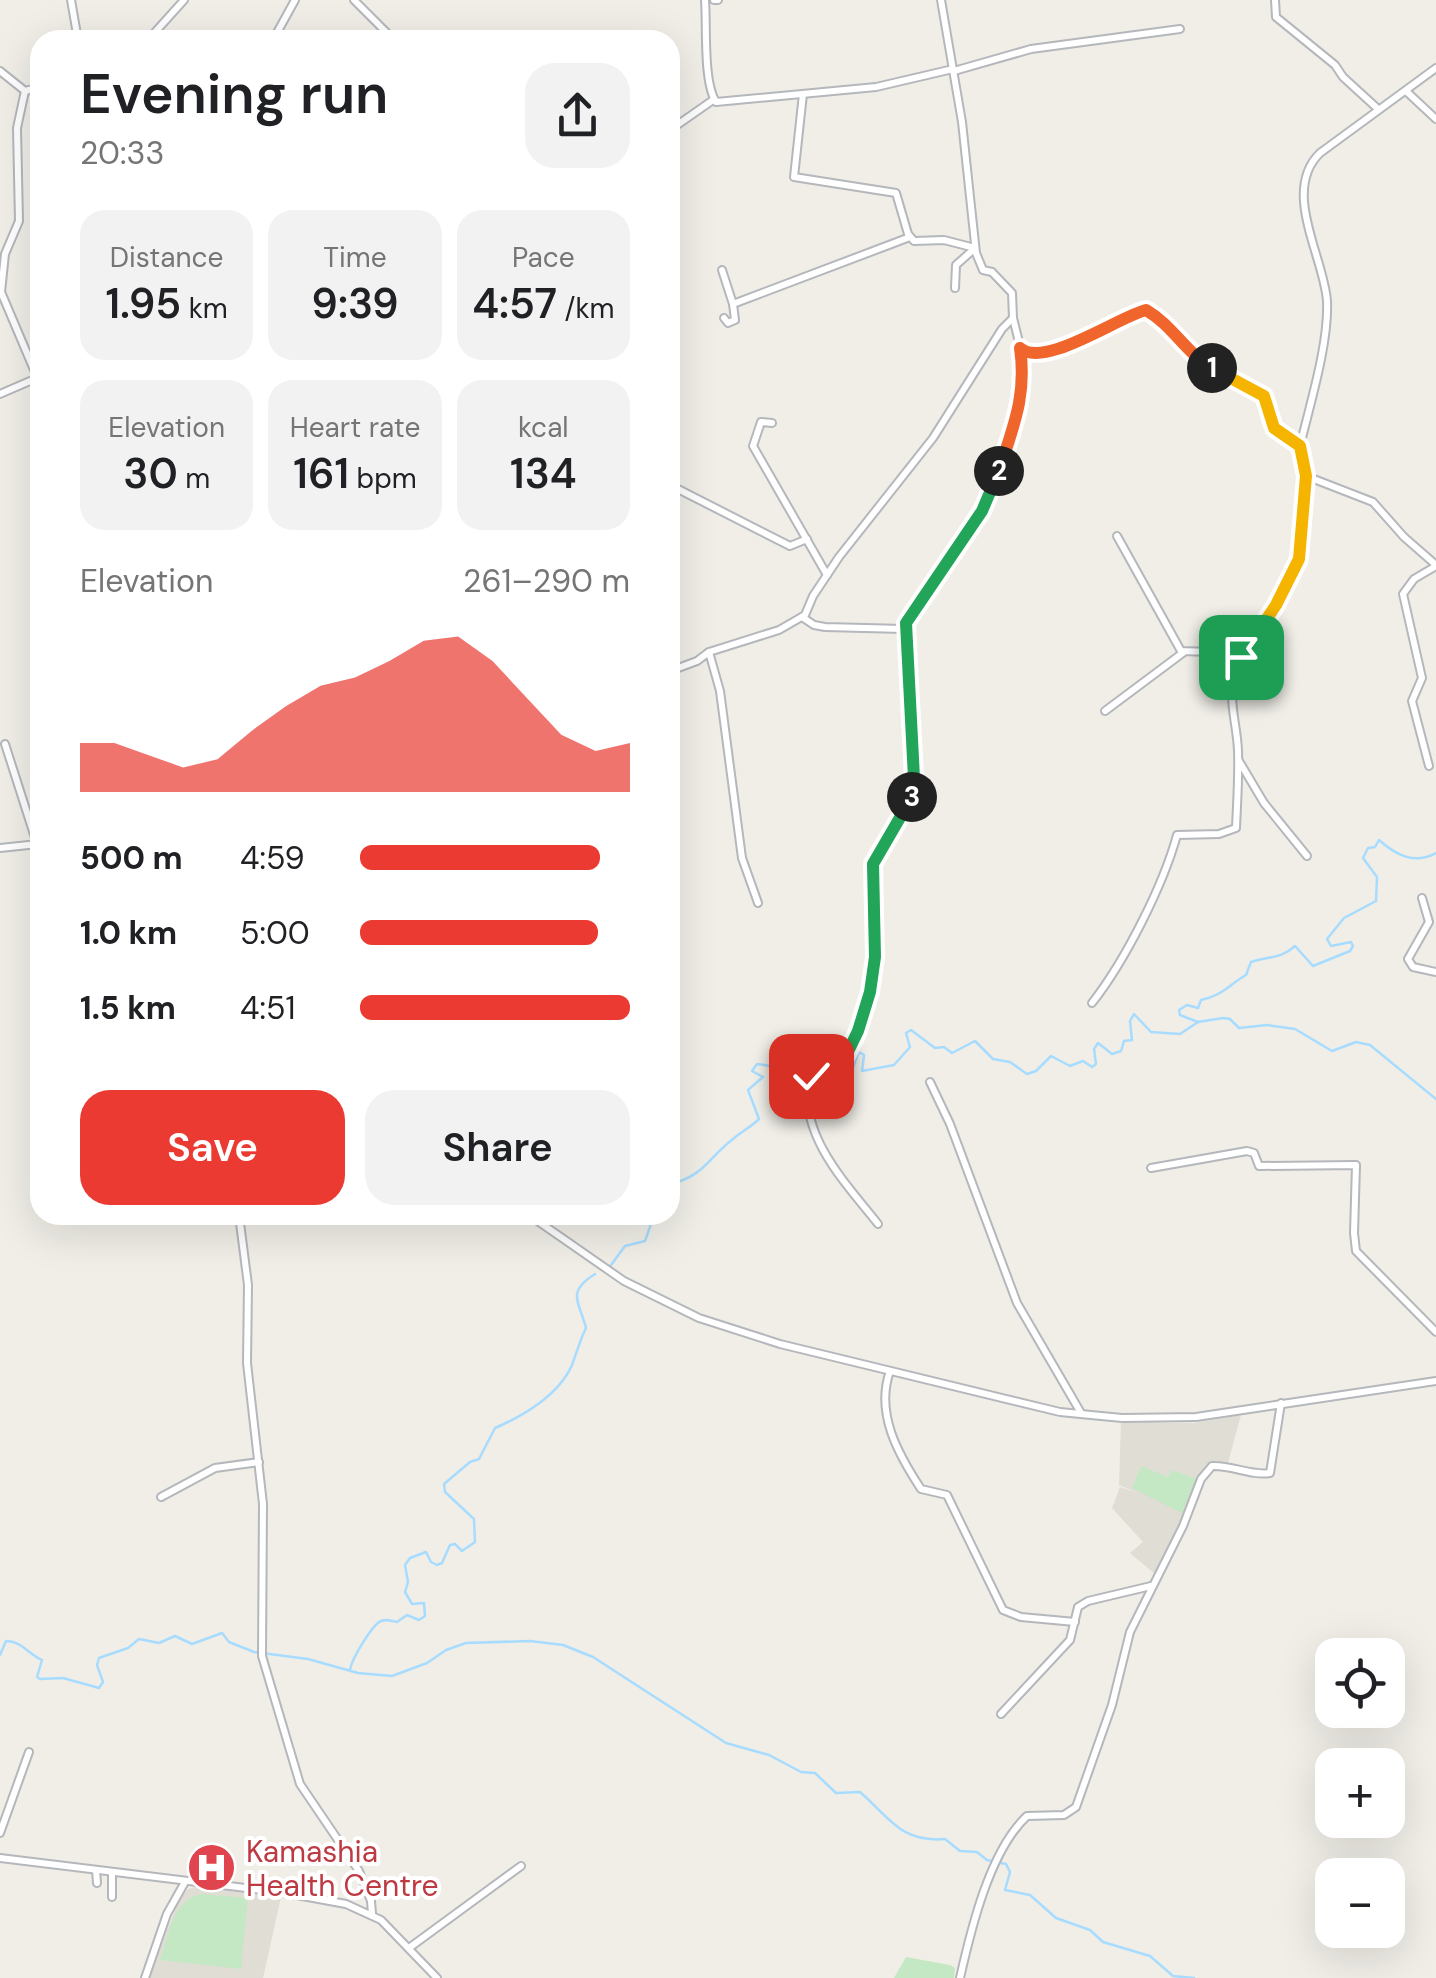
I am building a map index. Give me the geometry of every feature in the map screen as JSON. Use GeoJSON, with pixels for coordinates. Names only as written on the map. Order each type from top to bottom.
{"type":"FeatureCollection","features":[{"type":"Feature","properties":{"kind":"street"},"geometry":{"type":"LineString","coordinates":[[72,0],[76,30]]}},
{"type":"Feature","properties":{"kind":"street"},"geometry":{"type":"LineString","coordinates":[[157,30],[184,0]]}},
{"type":"Feature","properties":{"kind":"street"},"geometry":{"type":"LineString","coordinates":[[278,30],[295,0]]}},
{"type":"Feature","properties":{"kind":"street"},"geometry":{"type":"LineString","coordinates":[[354,0],[384,30]]}},
{"type":"Feature","properties":{"kind":"street"},"geometry":{"type":"LineString","coordinates":[[705,0],[708,73],[714,100]]}},
{"type":"Feature","properties":{"kind":"street"},"geometry":{"type":"LineString","coordinates":[[878,1224],[820,1151],[806,1088],[812,1074],[827,1073],[842,1064],[858,1031],[875,957],[873,864],[902,818],[914,790],[904,628],[917,603],[982,511],[1018,419],[1022,368],[1009,286],[992,272],[983,270],[976,248],[941,0]]}},
{"type":"Feature","properties":{"kind":"street"},"geometry":{"type":"LineString","coordinates":[[1275,0],[1276,17],[1336,65],[1343,77],[1378,108]]}},
{"type":"Feature","properties":{"kind":"street"},"geometry":{"type":"LineString","coordinates":[[680,123],[714,100],[876,88],[1031,49],[1180,29]]}},
{"type":"Feature","properties":{"kind":"street"},"geometry":{"type":"LineString","coordinates":[[1092,1002],[1136,931],[1171,858],[1177,836],[1219,834],[1236,828],[1234,682],[1242,654],[1276,605],[1299,559],[1306,476],[1300,446],[1315,386],[1327,310],[1324,279],[1306,213],[1307,171],[1320,153],[1436,68]]}},
{"type":"Feature","properties":{"kind":"street"},"geometry":{"type":"LineString","coordinates":[[0,71],[25,92]]}},
{"type":"Feature","properties":{"kind":"street"},"geometry":{"type":"LineString","coordinates":[[25,92],[30,90]]}},
{"type":"Feature","properties":{"kind":"street"},"geometry":{"type":"LineString","coordinates":[[1406,91],[1436,120]]}},
{"type":"Feature","properties":{"kind":"street"},"geometry":{"type":"LineString","coordinates":[[25,92],[17,128],[20,211],[5,254],[1,292],[30,357]]}},
{"type":"Feature","properties":{"kind":"street"},"geometry":{"type":"LineString","coordinates":[[803,94],[794,177],[896,194],[910,238],[918,243],[944,240],[976,248]]}},
{"type":"Feature","properties":{"kind":"street"},"geometry":{"type":"LineString","coordinates":[[733,304],[910,238]]}},
{"type":"Feature","properties":{"kind":"street"},"geometry":{"type":"LineString","coordinates":[[955,288],[956,265],[976,248]]}},
{"type":"Feature","properties":{"kind":"street"},"geometry":{"type":"LineString","coordinates":[[722,270],[735,320],[728,324],[724,318]]}},
{"type":"Feature","properties":{"kind":"street"},"geometry":{"type":"LineString","coordinates":[[1020,348],[1029,353],[1057,348],[1146,310],[1188,346],[1199,361],[1262,394],[1274,428],[1300,446]]}},
{"type":"Feature","properties":{"kind":"street"},"geometry":{"type":"LineString","coordinates":[[680,667],[709,652],[779,630],[802,616],[827,575],[934,438],[1002,328],[1014,318]]}},
{"type":"Feature","properties":{"kind":"street"},"geometry":{"type":"LineString","coordinates":[[0,394],[30,384]]}},
{"type":"Feature","properties":{"kind":"street"},"geometry":{"type":"LineString","coordinates":[[772,424],[761,422],[753,446],[827,575]]}},
{"type":"Feature","properties":{"kind":"street"},"geometry":{"type":"LineString","coordinates":[[1306,476],[1372,502],[1436,566],[1414,579],[1403,594],[1422,678],[1412,701],[1429,766]]}},
{"type":"Feature","properties":{"kind":"street"},"geometry":{"type":"LineString","coordinates":[[680,490],[790,546],[807,538]]}},
{"type":"Feature","properties":{"kind":"street"},"geometry":{"type":"LineString","coordinates":[[1118,536],[1178,646],[1185,652]]}},
{"type":"Feature","properties":{"kind":"street"},"geometry":{"type":"LineString","coordinates":[[802,616],[825,627],[904,628]]}},
{"type":"Feature","properties":{"kind":"street"},"geometry":{"type":"LineString","coordinates":[[709,652],[720,691],[742,858],[758,904]]}},
{"type":"Feature","properties":{"kind":"street"},"geometry":{"type":"LineString","coordinates":[[1105,710],[1185,652],[1242,654]]}},
{"type":"Feature","properties":{"kind":"street"},"geometry":{"type":"LineString","coordinates":[[5,744],[30,820]]}},
{"type":"Feature","properties":{"kind":"street"},"geometry":{"type":"LineString","coordinates":[[1238,760],[1264,803],[1308,856]]}},
{"type":"Feature","properties":{"kind":"street"},"geometry":{"type":"LineString","coordinates":[[0,848],[30,845]]}},
{"type":"Feature","properties":{"kind":"street"},"geometry":{"type":"LineString","coordinates":[[1422,898],[1429,922],[1408,959],[1414,967],[1436,972]]}},
{"type":"Feature","properties":{"kind":"street"},"geometry":{"type":"LineString","coordinates":[[930,1082],[950,1124],[1017,1303],[1081,1414]]}},
{"type":"Feature","properties":{"kind":"street"},"geometry":{"type":"LineString","coordinates":[[1150,1168],[1247,1150],[1254,1153],[1260,1166],[1356,1164],[1356,1250],[1436,1332]]}},
{"type":"Feature","properties":{"kind":"street"},"geometry":{"type":"LineString","coordinates":[[240,1225],[248,1289],[248,1363],[263,1504],[262,1653],[300,1784],[359,1871],[371,1900],[372,1914]]}},
{"type":"Feature","properties":{"kind":"street"},"geometry":{"type":"LineString","coordinates":[[543,1225],[594,1263],[679,1310],[771,1341],[1081,1414],[1196,1417],[1436,1381]]}},
{"type":"Feature","properties":{"kind":"street"},"geometry":{"type":"LineString","coordinates":[[890,1371],[884,1401],[890,1432],[921,1489],[947,1495],[1003,1610],[1021,1617],[1074,1622]]}},
{"type":"Feature","properties":{"kind":"street"},"geometry":{"type":"LineString","coordinates":[[960,1978],[980,1905],[998,1862],[1025,1817],[1064,1815],[1076,1807],[1108,1717],[1126,1642],[1206,1472],[1220,1466],[1270,1473],[1281,1402]]}},
{"type":"Feature","properties":{"kind":"street"},"geometry":{"type":"LineString","coordinates":[[161,1497],[216,1468],[259,1462]]}},
{"type":"Feature","properties":{"kind":"street"},"geometry":{"type":"LineString","coordinates":[[1001,1714],[1070,1640],[1075,1610],[1088,1601],[1152,1586]]}},
{"type":"Feature","properties":{"kind":"street"},"geometry":{"type":"LineString","coordinates":[[0,1833],[28,1752]]}},
{"type":"Feature","properties":{"kind":"street"},"geometry":{"type":"LineString","coordinates":[[0,1858],[308,1896],[372,1914],[437,1978]]}},
{"type":"Feature","properties":{"kind":"street"},"geometry":{"type":"LineString","coordinates":[[409,1948],[522,1866]]}},
{"type":"Feature","properties":{"kind":"street"},"geometry":{"type":"LineString","coordinates":[[96,1870],[97,1883]]}},
{"type":"Feature","properties":{"kind":"street"},"geometry":{"type":"LineString","coordinates":[[112,1872],[112,1896]]}},
{"type":"Feature","properties":{"kind":"street"},"geometry":{"type":"LineString","coordinates":[[144,1976],[167,1914],[185,1882]]}},
{"type":"Feature","properties":{"kind":"shaded area"},"geometry":{"type":"Polygon","coordinates":[[[1241,1415],[1228,1463],[1205,1466],[1172,1546],[1155,1574],[1130,1553],[1143,1542],[1112,1508],[1120,1487],[1138,1493],[1119,1485],[1121,1422],[1194,1423],[1241,1415]]]}},
{"type":"Feature","properties":{"kind":"shaded area","name":"Kamashia Health Centre"},"geometry":{"type":"Polygon","coordinates":[[[195,1850],[229,1854],[227,1881],[193,1876],[195,1850]]]}},
{"type":"Feature","properties":{"kind":"shaded area"},"geometry":{"type":"Polygon","coordinates":[[[195,1887],[281,1897],[263,1978],[148,1978],[179,1900],[195,1887]]]}},
{"type":"Feature","properties":{"kind":"green space"},"geometry":{"type":"Polygon","coordinates":[[[1141,1466],[1168,1477],[1172,1470],[1196,1479],[1182,1513],[1132,1488],[1141,1466]]]}},
{"type":"Feature","properties":{"kind":"green space"},"geometry":{"type":"Polygon","coordinates":[[[202,1894],[248,1898],[241,1969],[160,1960],[178,1910],[192,1897],[202,1894]]]}},
{"type":"Feature","properties":{"kind":"green space"},"geometry":{"type":"Polygon","coordinates":[[[906,1957],[950,1965],[955,1968],[954,1978],[894,1978],[906,1957]]]}},
{"type":"Feature","properties":{"kind":"waterway"},"geometry":{"type":"LineString","coordinates":[[1198,1022],[1180,1015],[1179,1010],[1187,1005],[1198,1008],[1201,1000],[1220,993],[1246,975],[1251,962],[1280,955],[1295,946],[1313,966],[1350,951],[1351,942],[1331,946],[1327,939],[1344,918],[1376,901],[1377,877],[1363,858],[1379,840],[1406,857],[1436,853]]}},
{"type":"Feature","properties":{"kind":"waterway"},"geometry":{"type":"LineString","coordinates":[[813,1079],[814,1086],[824,1081],[833,1087],[841,1083],[843,1073],[853,1067],[859,1052],[864,1055],[862,1071],[894,1065],[910,1047],[906,1033],[911,1030],[935,1048],[944,1047],[952,1053],[975,1041],[993,1059],[1010,1062],[1027,1074],[1051,1056],[1070,1066],[1083,1061],[1092,1067],[1096,1064],[1094,1049],[1098,1043],[1112,1054],[1121,1051],[1124,1041],[1132,1040],[1130,1021],[1134,1014],[1151,1032],[1180,1034],[1198,1022],[1223,1018],[1239,1028],[1267,1025],[1295,1029],[1332,1051],[1356,1042],[1370,1045],[1436,1099]]}},
{"type":"Feature","properties":{"kind":"waterway"},"geometry":{"type":"LineString","coordinates":[[680,1181],[699,1171],[759,1119],[748,1090],[763,1077],[752,1071],[757,1064],[770,1066],[773,1056],[779,1054],[783,1066],[778,1070],[785,1071],[795,1082],[808,1074]]}},
{"type":"Feature","properties":{"kind":"waterway"},"geometry":{"type":"LineString","coordinates":[[611,1265],[625,1246],[645,1241],[651,1225]]}},
{"type":"Feature","properties":{"kind":"waterway"},"geometry":{"type":"LineString","coordinates":[[350,1669],[379,1622],[397,1622],[407,1615],[419,1620],[425,1616],[424,1603],[412,1604],[405,1592],[405,1565],[410,1558],[426,1552],[437,1565],[442,1563],[450,1545],[455,1544],[462,1551],[475,1542],[474,1519],[445,1492],[444,1484],[479,1459],[495,1428],[539,1403],[566,1376],[586,1328],[578,1292],[595,1274]]}},
{"type":"Feature","properties":{"kind":"waterway"},"geometry":{"type":"LineString","coordinates":[[0,1655],[6,1641],[16,1643],[42,1660],[37,1677],[40,1679],[63,1678],[99,1688],[103,1682],[97,1665],[99,1658],[128,1648],[139,1639],[159,1643],[175,1636],[192,1644],[222,1633],[229,1642],[254,1652],[392,1676],[466,1643],[530,1641],[563,1645],[593,1657],[726,1743],[769,1755],[801,1772],[815,1773],[836,1793],[860,1792],[907,1833],[945,1839],[960,1851],[977,1852],[987,1860],[1006,1864],[1010,1872],[1005,1890],[1030,1895],[1056,1918],[1090,1930],[1103,1942],[1150,1956],[1173,1976],[1194,1978]]}},
{"type":"Feature","properties":{"kind":"place","name":"Kamashia Health Centre"},"geometry":{"type":"Point","coordinates":[211,1868]}},
{"type":"Feature","properties":{"kind":"route"},"geometry":{"type":"LineString","coordinates":[[811,1076],[842,1064],[858,1031],[874,976],[873,864],[902,818],[914,790],[906,623],[982,511],[998,475],[1018,419],[1020,348],[1029,353],[1074,343],[1146,310],[1188,346],[1199,361],[1262,394],[1274,428],[1300,446],[1306,476],[1299,559],[1276,605],[1241,657]]}}]}
